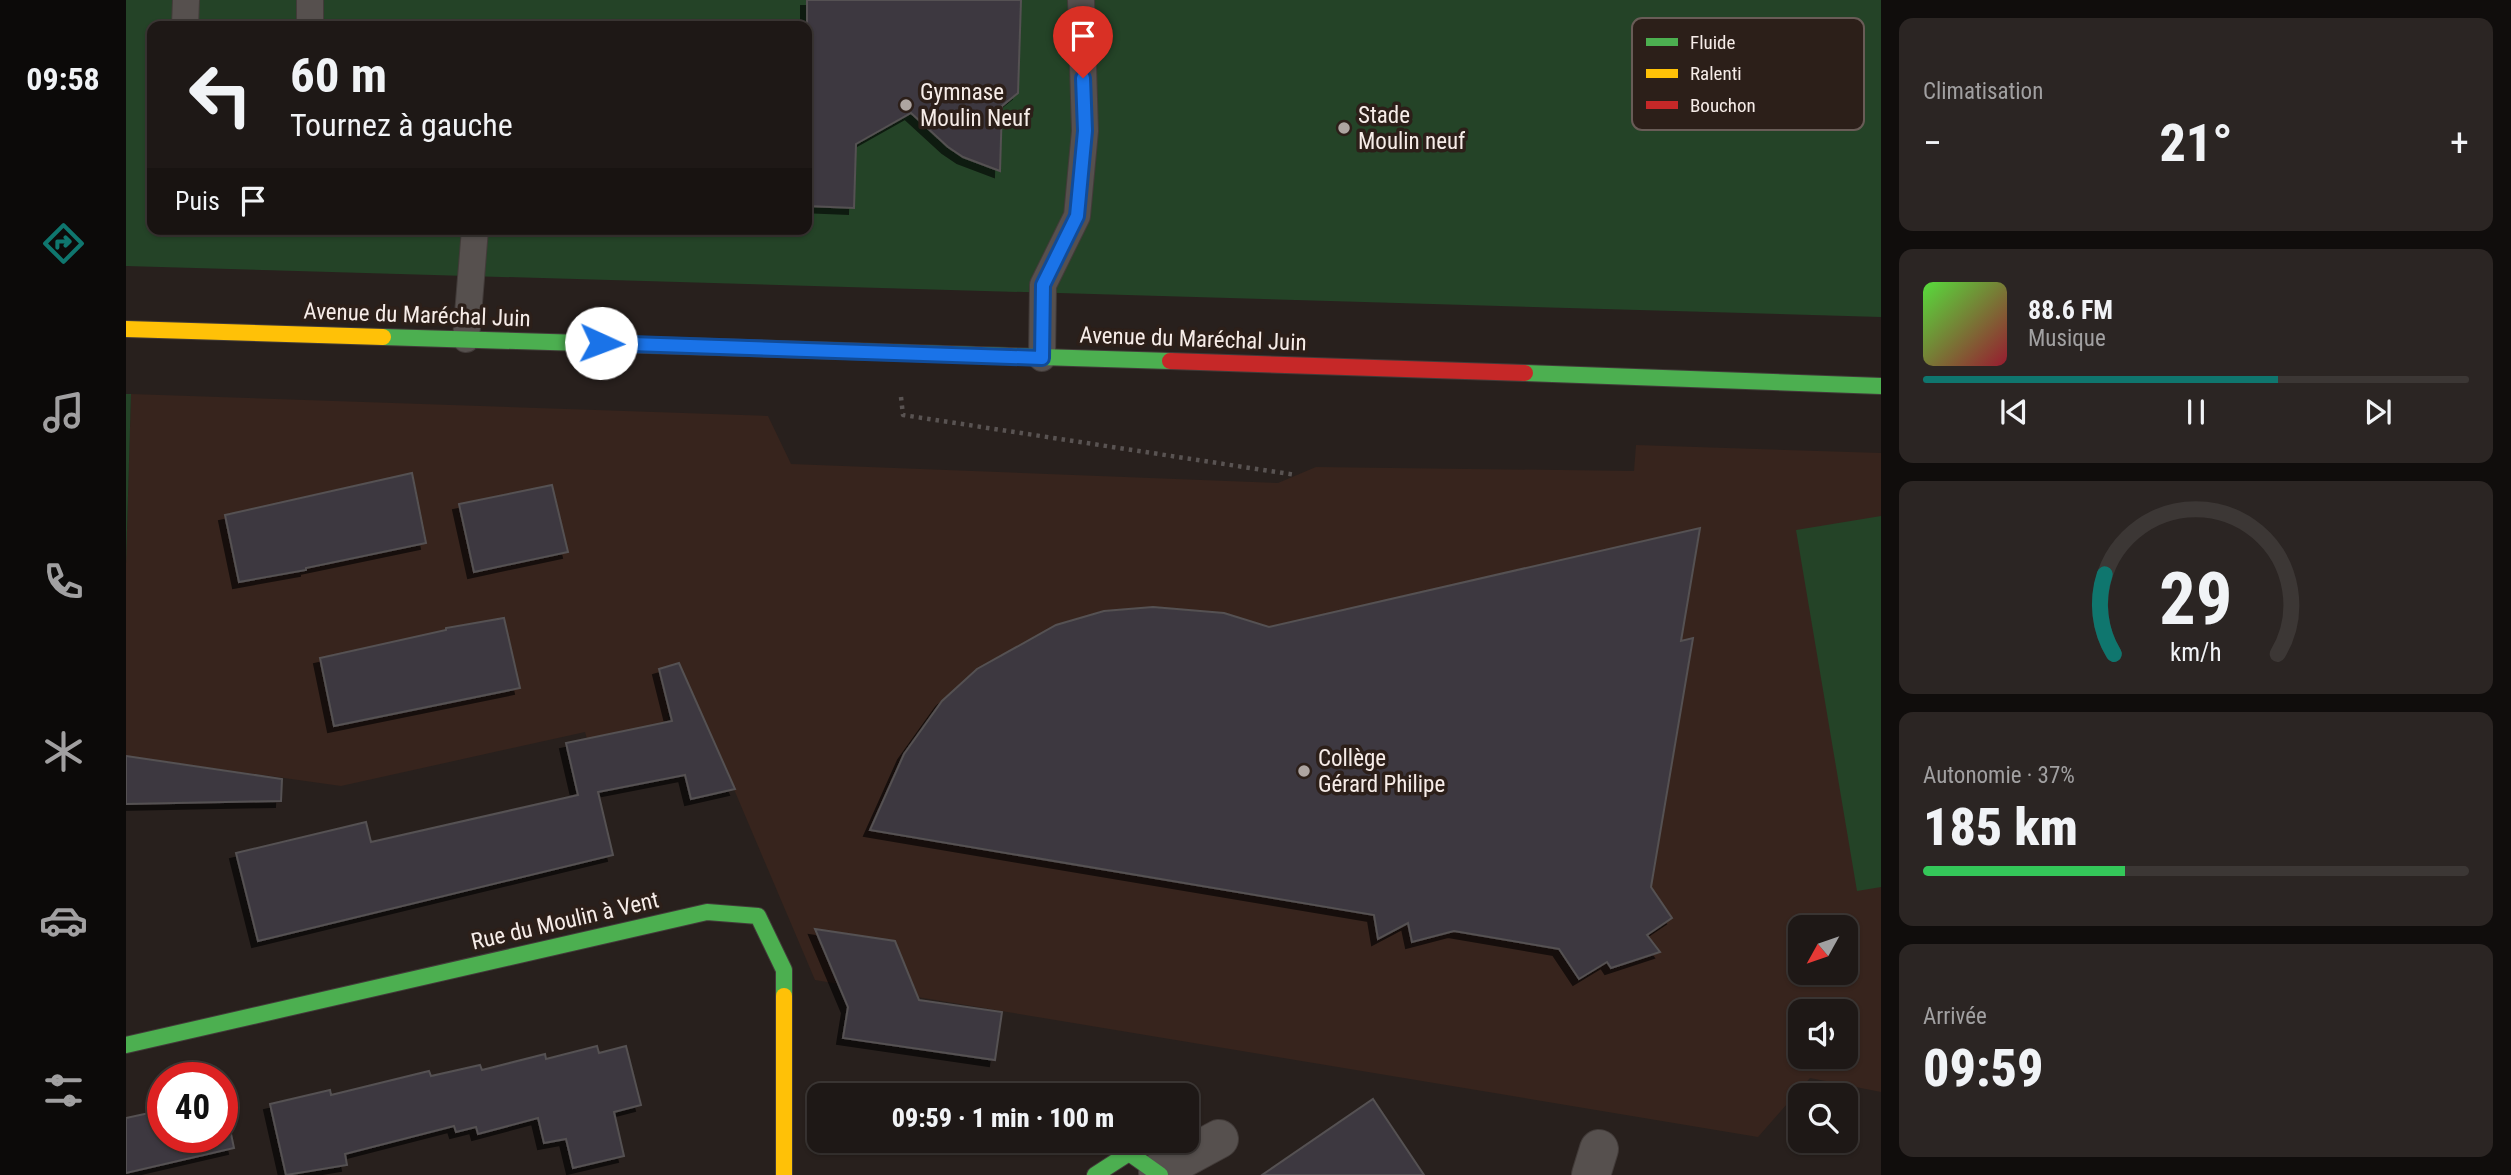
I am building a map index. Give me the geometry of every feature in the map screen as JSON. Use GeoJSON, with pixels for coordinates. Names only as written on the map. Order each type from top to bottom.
{"type":"FeatureCollection","features":[{"type":"Feature","properties":{"kind":"street","name":"Avenue du Maréchal Juin"},"geometry":{"type":"LineString","coordinates":[[126,329],[1881,386]]}},
{"type":"Feature","properties":{"kind":"street","name":"Rue du Moulin à Vent"},"geometry":{"type":"LineString","coordinates":[[126,1045],[707,912],[758,916],[784,970],[783,1175]]}},
{"type":"Feature","properties":{"kind":"street"},"geometry":{"type":"LineString","coordinates":[[1095,1175],[1129,1153],[1159,1174],[1219,1139]]}},
{"type":"Feature","properties":{"kind":"lane"},"geometry":{"type":"LineString","coordinates":[[185,21],[186,0]]}},
{"type":"Feature","properties":{"kind":"lane"},"geometry":{"type":"LineString","coordinates":[[310,0],[310,21]]}},
{"type":"Feature","properties":{"kind":"lane"},"geometry":{"type":"LineString","coordinates":[[1042,358],[1043,285],[1077,216],[1085,131],[1081,0]]}},
{"type":"Feature","properties":{"kind":"lane"},"geometry":{"type":"LineString","coordinates":[[466,339],[475,235]]}},
{"type":"Feature","properties":{"kind":"path"},"geometry":{"type":"LineString","coordinates":[[897,353],[903,415],[1296,475]]}},
{"type":"Feature","properties":{"kind":"shaded area","name":"Collège Gérard Philipe"},"geometry":{"type":"Polygon","coordinates":[[[131,394],[768,416],[791,464],[1278,483],[1316,467],[1634,471],[1636,445],[1881,453],[1881,1092],[1858,1087],[1858,1083],[1835,1083],[1810,1078],[1806,1083],[1788,1083],[1788,1103],[1758,1137],[815,980],[699,707],[667,714],[669,722],[587,739],[585,732],[341,786],[126,756],[126,564],[131,394]]]}},
{"type":"Feature","properties":{"kind":"green space","name":"Stade Moulin neuf"},"geometry":{"type":"Polygon","coordinates":[[[126,0],[1881,0],[1881,317],[126,266],[126,0]]]}},
{"type":"Feature","properties":{"kind":"green space"},"geometry":{"type":"Polygon","coordinates":[[[126,394],[131,394],[126,564],[126,394]]]}},
{"type":"Feature","properties":{"kind":"green space"},"geometry":{"type":"Polygon","coordinates":[[[1881,516],[1881,887],[1857,891],[1796,530],[1881,516]]]}},
{"type":"Feature","properties":{"kind":"building","name":"Gymnase Moulin Neuf"},"geometry":{"type":"Polygon","coordinates":[[[807,0],[1021,0],[1018,93],[1002,106],[1000,171],[963,157],[911,113],[856,144],[854,208],[812,206],[812,21],[807,21],[807,0]]]}},
{"type":"Feature","properties":{"kind":"building"},"geometry":{"type":"Polygon","coordinates":[[[412,473],[426,543],[239,582],[225,515],[412,473]]]}},
{"type":"Feature","properties":{"kind":"building"},"geometry":{"type":"Polygon","coordinates":[[[552,485],[568,552],[474,572],[459,504],[552,485]]]}},
{"type":"Feature","properties":{"kind":"building"},"geometry":{"type":"Polygon","coordinates":[[[1700,528],[1681,641],[1693,638],[1651,887],[1672,918],[1647,935],[1660,952],[1611,968],[1607,962],[1579,979],[1559,949],[1454,931],[1412,942],[1408,923],[1378,939],[1374,915],[870,830],[904,754],[942,701],[977,669],[1056,625],[1104,611],[1153,607],[1224,613],[1269,627],[1700,528]]]}},
{"type":"Feature","properties":{"kind":"building"},"geometry":{"type":"Polygon","coordinates":[[[504,618],[520,688],[334,726],[320,658],[446,628],[504,618]]]}},
{"type":"Feature","properties":{"kind":"building"},"geometry":{"type":"Polygon","coordinates":[[[679,663],[735,789],[691,799],[685,775],[598,792],[613,855],[258,941],[236,853],[366,822],[371,842],[578,795],[566,743],[672,721],[659,669],[679,663]]]}},
{"type":"Feature","properties":{"kind":"building"},"geometry":{"type":"Polygon","coordinates":[[[126,756],[282,779],[281,801],[126,804],[126,756]]]}},
{"type":"Feature","properties":{"kind":"building"},"geometry":{"type":"Polygon","coordinates":[[[815,929],[895,941],[919,1000],[1002,1012],[995,1060],[843,1038],[848,1007],[815,929]]]}},
{"type":"Feature","properties":{"kind":"building"},"geometry":{"type":"Polygon","coordinates":[[[597,1046],[599,1053],[626,1046],[641,1105],[614,1112],[624,1156],[573,1168],[566,1139],[544,1143],[538,1118],[478,1134],[476,1127],[456,1132],[454,1126],[345,1154],[347,1165],[286,1175],[270,1104],[330,1090],[331,1095],[429,1071],[431,1076],[480,1065],[482,1070],[545,1054],[546,1059],[597,1046]]]}},
{"type":"Feature","properties":{"kind":"building"},"geometry":{"type":"Polygon","coordinates":[[[1373,1099],[1424,1175],[1262,1175],[1373,1099]]]}},
{"type":"Feature","properties":{"kind":"building"},"geometry":{"type":"Polygon","coordinates":[[[147,1113],[147,1153],[212,1153],[126,1173],[126,1118],[147,1113]]]}},
{"type":"Feature","properties":{"kind":"traffic: fast"},"geometry":{"type":"LineString","coordinates":[[383,337],[1170,361]]}},
{"type":"Feature","properties":{"kind":"traffic: fast"},"geometry":{"type":"LineString","coordinates":[[1525,373],[1881,386]]}},
{"type":"Feature","properties":{"kind":"traffic: fast"},"geometry":{"type":"LineString","coordinates":[[126,1045],[707,912],[758,916],[784,970],[784,996]]}},
{"type":"Feature","properties":{"kind":"traffic: fast"},"geometry":{"type":"LineString","coordinates":[[1095,1175],[1129,1153],[1160,1175]]}},
{"type":"Feature","properties":{"kind":"traffic: slow"},"geometry":{"type":"LineString","coordinates":[[126,329],[383,337]]}},
{"type":"Feature","properties":{"kind":"traffic: slow"},"geometry":{"type":"LineString","coordinates":[[784,996],[784,1175]]}},
{"type":"Feature","properties":{"kind":"traffic: jam"},"geometry":{"type":"LineString","coordinates":[[1170,361],[1525,373]]}},
{"type":"Feature","properties":{"kind":"place","name":"Gymnase Moulin Neuf"},"geometry":{"type":"Point","coordinates":[906,105]}},
{"type":"Feature","properties":{"kind":"place","name":"Stade Moulin neuf"},"geometry":{"type":"Point","coordinates":[1344,128]}},
{"type":"Feature","properties":{"kind":"place","name":"Collège Gérard Philipe"},"geometry":{"type":"Point","coordinates":[1304,771]}},
{"type":"Feature","properties":{"kind":"route"},"geometry":{"type":"LineString","coordinates":[[601,343],[1042,358],[1043,285],[1077,216],[1085,131],[1083,78]]}}]}
